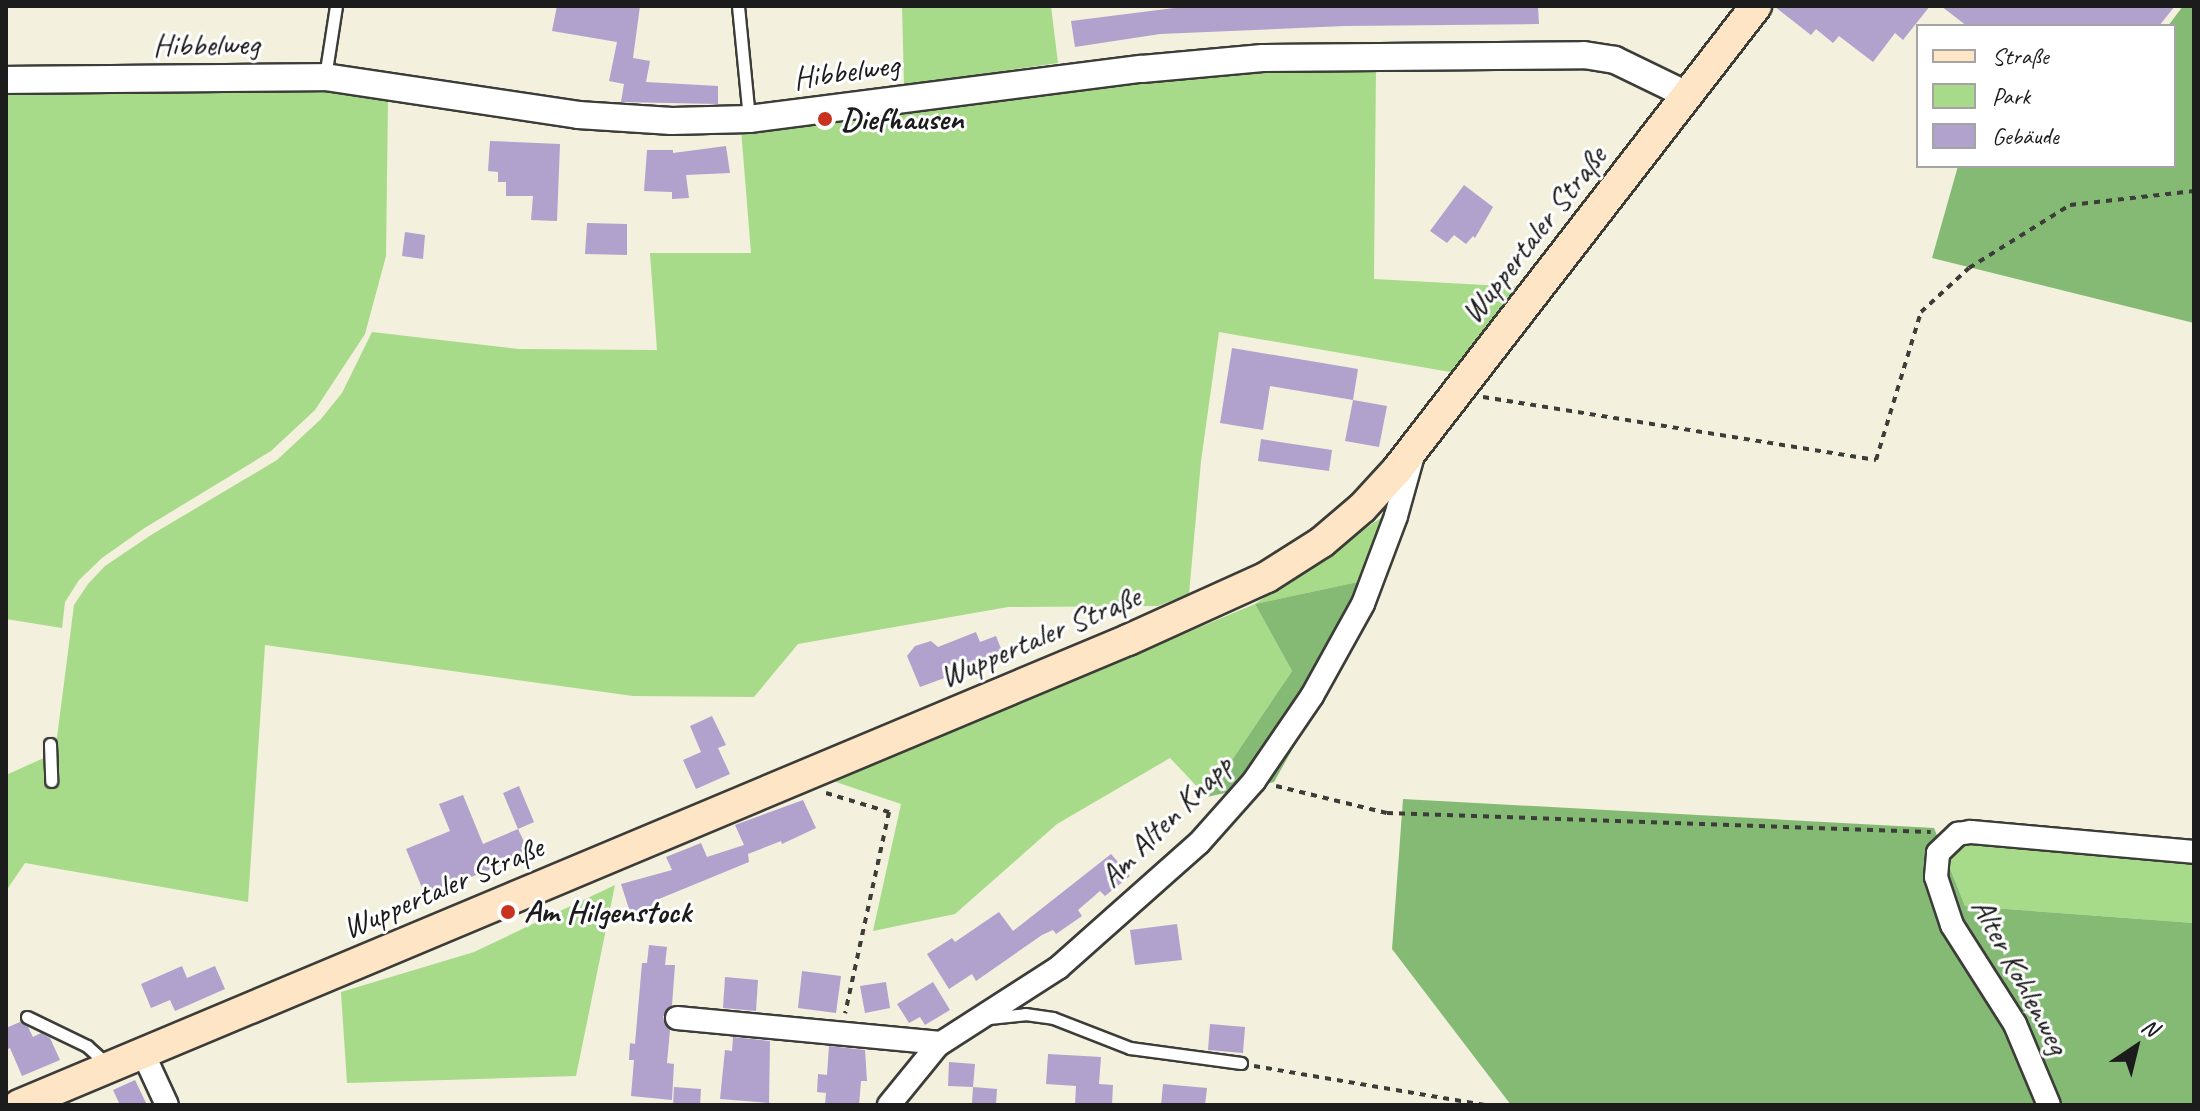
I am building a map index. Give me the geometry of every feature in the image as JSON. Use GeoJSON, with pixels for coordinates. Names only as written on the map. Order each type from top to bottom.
{"type":"FeatureCollection","features":[{"type":"Feature","properties":{"kind":"main road","name":"Wuppertaler Straße"},"geometry":{"type":"LineString","coordinates":[[19,1105],[1128,640],[1267,577],[1322,542],[1362,508],[1416,447],[1756,6]]}},
{"type":"Feature","properties":{"kind":"street","name":"Hibbelweg"},"geometry":{"type":"LineString","coordinates":[[6,80],[325,77],[611,119],[749,119],[1142,69],[1263,58],[1605,57],[1687,95]]}},
{"type":"Feature","properties":{"kind":"street","name":"Am Alten Knapp"},"geometry":{"type":"LineString","coordinates":[[889,1105],[941,1043],[1058,968],[1199,843],[1254,781],[1312,696],[1363,604],[1396,516],[1416,447]]}},
{"type":"Feature","properties":{"kind":"street"},"geometry":{"type":"LineString","coordinates":[[1966,833],[2194,852]]}},
{"type":"Feature","properties":{"kind":"street","name":"Alter Kohlenweg"},"geometry":{"type":"LineString","coordinates":[[1966,833],[1950,839],[1938,853],[1936,877],[1952,925],[2015,1024],[2049,1105]]}},
{"type":"Feature","properties":{"kind":"street"},"geometry":{"type":"LineString","coordinates":[[677,1018],[841,1031],[941,1043]]}},
{"type":"Feature","properties":{"kind":"street"},"geometry":{"type":"LineString","coordinates":[[143,1053],[167,1105]]}},
{"type":"Feature","properties":{"kind":"lane"},"geometry":{"type":"LineString","coordinates":[[325,77],[336,6]]}},
{"type":"Feature","properties":{"kind":"lane"},"geometry":{"type":"LineString","coordinates":[[738,6],[749,119]]}},
{"type":"Feature","properties":{"kind":"lane"},"geometry":{"type":"LineString","coordinates":[[50,744],[51,781]]}},
{"type":"Feature","properties":{"kind":"lane"},"geometry":{"type":"LineString","coordinates":[[975,1020],[1025,1014],[1053,1018],[1130,1048],[1241,1063]]}},
{"type":"Feature","properties":{"kind":"lane"},"geometry":{"type":"LineString","coordinates":[[27,1017],[87,1046],[111,1067]]}},
{"type":"Feature","properties":{"kind":"path"},"geometry":{"type":"LineString","coordinates":[[1461,387],[1484,397],[1876,460],[1921,312],[1969,268],[2070,205],[2194,191]]}},
{"type":"Feature","properties":{"kind":"path"},"geometry":{"type":"LineString","coordinates":[[1254,781],[1387,813],[1966,833]]}},
{"type":"Feature","properties":{"kind":"path"},"geometry":{"type":"LineString","coordinates":[[790,782],[889,812],[841,1031]]}},
{"type":"Feature","properties":{"kind":"path"},"geometry":{"type":"LineString","coordinates":[[1241,1063],[1282,1074],[1485,1105]]}},
{"type":"Feature","properties":{"kind":"green space"},"geometry":{"type":"Polygon","coordinates":[[[902,6],[1051,6],[1058,63],[904,85],[902,6]]]}},
{"type":"Feature","properties":{"kind":"green space"},"geometry":{"type":"Polygon","coordinates":[[[2183,6],[2194,6],[2194,323],[1932,258],[1957,168],[2176,168],[2176,24],[2170,24],[2183,6]]]}},
{"type":"Feature","properties":{"kind":"green space"},"geometry":{"type":"Polygon","coordinates":[[[1376,67],[1374,279],[1522,287],[1456,373],[1219,332],[1201,461],[1189,594],[1158,606],[1008,607],[798,644],[754,697],[633,696],[265,645],[248,902],[25,863],[6,891],[6,775],[55,753],[74,605],[105,566],[277,460],[321,419],[342,393],[372,332],[518,349],[657,350],[650,253],[751,253],[741,129],[1268,68],[1376,67]]]}},
{"type":"Feature","properties":{"kind":"green space"},"geometry":{"type":"Polygon","coordinates":[[[296,88],[383,93],[388,100],[386,256],[365,334],[315,410],[271,451],[143,529],[102,558],[79,580],[65,602],[62,628],[6,619],[6,92],[296,88]]]}},
{"type":"Feature","properties":{"kind":"green space"},"geometry":{"type":"Polygon","coordinates":[[[1385,515],[1358,582],[1255,604],[1385,515]]]}},
{"type":"Feature","properties":{"kind":"green space"},"geometry":{"type":"Polygon","coordinates":[[[1358,582],[1325,691],[1274,782],[1207,797],[1292,671],[1255,604],[1358,582]]]}},
{"type":"Feature","properties":{"kind":"green space"},"geometry":{"type":"Polygon","coordinates":[[[1255,604],[1292,671],[1207,797],[1170,758],[1057,824],[955,914],[873,931],[901,804],[833,781],[1255,604]]]}},
{"type":"Feature","properties":{"kind":"green space"},"geometry":{"type":"Polygon","coordinates":[[[1403,799],[1934,828],[1965,906],[2194,923],[2194,1105],[1511,1105],[1392,949],[1403,799]]]}},
{"type":"Feature","properties":{"kind":"green space"},"geometry":{"type":"Polygon","coordinates":[[[1966,833],[2194,855],[2194,923],[1965,906],[1942,848],[1966,833]]]}},
{"type":"Feature","properties":{"kind":"green space"},"geometry":{"type":"Polygon","coordinates":[[[615,885],[576,1076],[347,1083],[341,992],[474,952],[615,885]]]}},
{"type":"Feature","properties":{"kind":"building"},"geometry":{"type":"Polygon","coordinates":[[[557,6],[640,6],[633,58],[650,61],[646,82],[718,86],[718,104],[621,102],[624,84],[609,81],[617,42],[552,31],[557,6]]]}},
{"type":"Feature","properties":{"kind":"building"},"geometry":{"type":"Polygon","coordinates":[[[1190,6],[1538,6],[1539,24],[1344,26],[1160,34],[1075,47],[1071,21],[1190,6]]]}},
{"type":"Feature","properties":{"kind":"building"},"geometry":{"type":"Polygon","coordinates":[[[1774,6],[1930,6],[1903,40],[1895,33],[1873,62],[1839,36],[1833,43],[1816,29],[1811,35],[1774,6]]]}},
{"type":"Feature","properties":{"kind":"building"},"geometry":{"type":"Polygon","coordinates":[[[1941,6],[2175,6],[2161,24],[1964,24],[1941,6]]]}},
{"type":"Feature","properties":{"kind":"building"},"geometry":{"type":"Polygon","coordinates":[[[490,141],[560,144],[557,221],[531,220],[533,196],[506,196],[506,182],[498,182],[498,172],[488,171],[490,141]]]}},
{"type":"Feature","properties":{"kind":"building"},"geometry":{"type":"Polygon","coordinates":[[[726,146],[730,173],[686,175],[689,198],[672,199],[672,192],[644,191],[647,150],[673,150],[673,153],[726,146]]]}},
{"type":"Feature","properties":{"kind":"building"},"geometry":{"type":"Polygon","coordinates":[[[1464,185],[1493,207],[1475,238],[1473,236],[1466,244],[1454,235],[1447,243],[1430,231],[1464,185]]]}},
{"type":"Feature","properties":{"kind":"building"},"geometry":{"type":"Polygon","coordinates":[[[587,223],[627,224],[627,255],[585,254],[587,223]]]}},
{"type":"Feature","properties":{"kind":"building"},"geometry":{"type":"Polygon","coordinates":[[[405,232],[425,235],[423,259],[402,256],[405,232]]]}},
{"type":"Feature","properties":{"kind":"building"},"geometry":{"type":"Polygon","coordinates":[[[1232,348],[1358,369],[1353,400],[1270,386],[1263,430],[1220,423],[1232,348]]]}},
{"type":"Feature","properties":{"kind":"building"},"geometry":{"type":"Polygon","coordinates":[[[1353,400],[1387,406],[1379,447],[1345,441],[1353,400]]]}},
{"type":"Feature","properties":{"kind":"building"},"geometry":{"type":"Polygon","coordinates":[[[1261,439],[1332,450],[1329,471],[1258,461],[1261,439]]]}},
{"type":"Feature","properties":{"kind":"building"},"geometry":{"type":"Polygon","coordinates":[[[976,632],[980,642],[996,636],[1004,656],[920,687],[907,656],[915,646],[931,641],[938,647],[976,632]]]}},
{"type":"Feature","properties":{"kind":"building"},"geometry":{"type":"Polygon","coordinates":[[[712,716],[726,745],[718,748],[730,774],[696,789],[683,760],[701,752],[690,726],[712,716]]]}},
{"type":"Feature","properties":{"kind":"building"},"geometry":{"type":"Polygon","coordinates":[[[519,786],[534,822],[518,829],[503,793],[519,786]]]}},
{"type":"Feature","properties":{"kind":"building"},"geometry":{"type":"Polygon","coordinates":[[[463,795],[483,844],[518,829],[530,854],[425,895],[406,849],[450,831],[439,804],[463,795]]]}},
{"type":"Feature","properties":{"kind":"building"},"geometry":{"type":"Polygon","coordinates":[[[803,800],[816,828],[782,844],[781,841],[748,854],[749,862],[654,901],[657,907],[631,915],[621,884],[672,870],[666,857],[701,843],[707,857],[744,845],[735,825],[803,800]]]}},
{"type":"Feature","properties":{"kind":"building"},"geometry":{"type":"Polygon","coordinates":[[[1111,854],[1130,876],[1105,896],[1100,891],[1078,910],[1082,916],[1056,934],[1053,930],[1042,935],[976,981],[972,974],[949,989],[927,954],[952,938],[955,942],[999,912],[1013,931],[1111,854]]]}},
{"type":"Feature","properties":{"kind":"building"},"geometry":{"type":"Polygon","coordinates":[[[1177,924],[1182,960],[1135,965],[1130,930],[1177,924]]]}},
{"type":"Feature","properties":{"kind":"building"},"geometry":{"type":"Polygon","coordinates":[[[649,945],[667,947],[665,965],[675,965],[672,1005],[663,1017],[670,1030],[667,1063],[674,1064],[672,1100],[631,1096],[634,1060],[629,1060],[630,1043],[635,1044],[642,963],[647,963],[649,945]]]}},
{"type":"Feature","properties":{"kind":"building"},"geometry":{"type":"Polygon","coordinates":[[[182,966],[187,978],[215,966],[225,989],[175,1011],[170,1000],[151,1008],[141,984],[182,966]]]}},
{"type":"Feature","properties":{"kind":"building"},"geometry":{"type":"Polygon","coordinates":[[[802,971],[841,976],[836,1013],[798,1008],[802,971]]]}},
{"type":"Feature","properties":{"kind":"building"},"geometry":{"type":"Polygon","coordinates":[[[725,977],[758,980],[756,1011],[723,1008],[725,977]]]}},
{"type":"Feature","properties":{"kind":"building"},"geometry":{"type":"Polygon","coordinates":[[[886,982],[890,1008],[865,1013],[860,986],[886,982]]]}},
{"type":"Feature","properties":{"kind":"building"},"geometry":{"type":"Polygon","coordinates":[[[933,982],[950,1010],[925,1025],[920,1017],[909,1023],[897,1004],[933,982]]]}},
{"type":"Feature","properties":{"kind":"building"},"geometry":{"type":"Polygon","coordinates":[[[20,1022],[28,1027],[33,1037],[41,1033],[50,1038],[60,1060],[22,1076],[10,1048],[6,1050],[6,1028],[20,1022]]]}},
{"type":"Feature","properties":{"kind":"building"},"geometry":{"type":"Polygon","coordinates":[[[1210,1024],[1245,1027],[1243,1053],[1208,1050],[1210,1024]]]}},
{"type":"Feature","properties":{"kind":"building"},"geometry":{"type":"Polygon","coordinates":[[[733,1037],[770,1041],[769,1103],[720,1099],[725,1050],[732,1051],[733,1037]]]}},
{"type":"Feature","properties":{"kind":"building"},"geometry":{"type":"Polygon","coordinates":[[[829,1046],[865,1050],[867,1081],[861,1081],[859,1105],[825,1105],[826,1093],[817,1092],[818,1074],[827,1075],[829,1046]]]}},
{"type":"Feature","properties":{"kind":"building"},"geometry":{"type":"Polygon","coordinates":[[[1048,1054],[1101,1057],[1099,1084],[1113,1085],[1112,1105],[1075,1105],[1076,1086],[1046,1084],[1048,1054]]]}},
{"type":"Feature","properties":{"kind":"building"},"geometry":{"type":"Polygon","coordinates":[[[949,1062],[975,1064],[973,1087],[948,1086],[949,1062]]]}},
{"type":"Feature","properties":{"kind":"building"},"geometry":{"type":"Polygon","coordinates":[[[135,1080],[147,1105],[120,1105],[113,1090],[135,1080]]]}},
{"type":"Feature","properties":{"kind":"building"},"geometry":{"type":"Polygon","coordinates":[[[1163,1084],[1207,1088],[1205,1105],[1161,1105],[1163,1084]]]}},
{"type":"Feature","properties":{"kind":"building"},"geometry":{"type":"Polygon","coordinates":[[[674,1087],[701,1089],[700,1105],[673,1105],[674,1087]]]}},
{"type":"Feature","properties":{"kind":"building"},"geometry":{"type":"Polygon","coordinates":[[[973,1087],[997,1089],[996,1104],[972,1103],[973,1087]]]}},
{"type":"Feature","properties":{"kind":"place","name":"Diefhausen"},"geometry":{"type":"Point","coordinates":[825,119]}},
{"type":"Feature","properties":{"kind":"place","name":"Am Hilgenstock"},"geometry":{"type":"Point","coordinates":[508,912]}}]}
